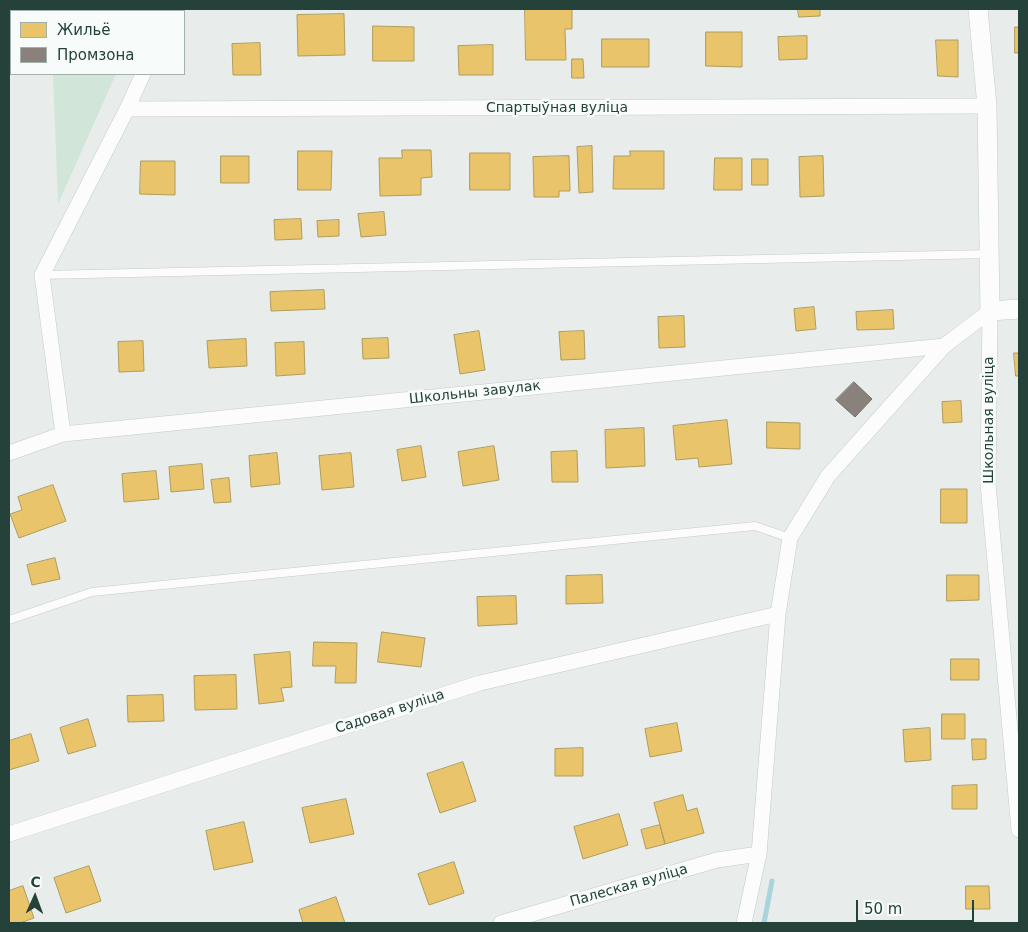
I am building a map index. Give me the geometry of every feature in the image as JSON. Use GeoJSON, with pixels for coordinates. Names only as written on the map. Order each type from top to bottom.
{"type":"FeatureCollection","features":[{"type":"Feature","properties":{"kind":"street","name":"Школьная вуліца"},"geometry":{"type":"LineString","coordinates":[[978,9],[987,106],[990,311],[988,484],[1019,830]]}},
{"type":"Feature","properties":{"kind":"street"},"geometry":{"type":"LineString","coordinates":[[63,434],[42,275],[143,75]]}},
{"type":"Feature","properties":{"kind":"street","name":"Спартыўная вуліца"},"geometry":{"type":"LineString","coordinates":[[127,109],[987,106]]}},
{"type":"Feature","properties":{"kind":"street"},"geometry":{"type":"LineString","coordinates":[[744,923],[759,854],[778,614],[790,538],[828,476],[944,346],[990,311],[1019,309]]}},
{"type":"Feature","properties":{"kind":"street","name":"Школьны завулак"},"geometry":{"type":"LineString","coordinates":[[9,453],[63,434],[944,346]]}},
{"type":"Feature","properties":{"kind":"street","name":"Садовая вуліца"},"geometry":{"type":"LineString","coordinates":[[9,834],[480,683],[778,614]]}},
{"type":"Feature","properties":{"kind":"street","name":"Палеская вуліца"},"geometry":{"type":"LineString","coordinates":[[501,923],[717,860],[759,854]]}},
{"type":"Feature","properties":{"kind":"lane"},"geometry":{"type":"LineString","coordinates":[[42,275],[989,254]]}},
{"type":"Feature","properties":{"kind":"lane"},"geometry":{"type":"LineString","coordinates":[[9,620],[92,592],[755,526],[790,538]]}},
{"type":"Feature","properties":{"kind":"green space"},"geometry":{"type":"Polygon","coordinates":[[[51,9],[144,9],[144,10],[51,9]]]}},
{"type":"Feature","properties":{"kind":"green space"},"geometry":{"type":"Polygon","coordinates":[[[53,75],[116,75],[58,204],[53,75]]]}},
{"type":"Feature","properties":{"kind":"building: Жильё"},"geometry":{"type":"Polygon","coordinates":[[[525,9],[572,9],[572,29],[565,29],[566,60],[526,60],[525,9]]]}},
{"type":"Feature","properties":{"kind":"building: Жильё"},"geometry":{"type":"Polygon","coordinates":[[[798,9],[820,9],[820,16],[799,17],[798,9]]]}},
{"type":"Feature","properties":{"kind":"building: Жильё"},"geometry":{"type":"Polygon","coordinates":[[[344,14],[345,55],[298,56],[297,15],[344,14]]]}},
{"type":"Feature","properties":{"kind":"building: Жильё"},"geometry":{"type":"Polygon","coordinates":[[[373,26],[414,27],[414,61],[373,61],[373,26]]]}},
{"type":"Feature","properties":{"kind":"building: Жильё"},"geometry":{"type":"Polygon","coordinates":[[[1015,27],[1019,27],[1019,53],[1015,53],[1015,27]]]}},
{"type":"Feature","properties":{"kind":"building: Жильё"},"geometry":{"type":"Polygon","coordinates":[[[706,32],[742,32],[742,67],[706,66],[706,32]]]}},
{"type":"Feature","properties":{"kind":"building: Жильё"},"geometry":{"type":"Polygon","coordinates":[[[807,36],[807,59],[779,60],[778,37],[807,36]]]}},
{"type":"Feature","properties":{"kind":"building: Жильё"},"geometry":{"type":"Polygon","coordinates":[[[602,39],[649,39],[649,67],[602,67],[602,39]]]}},
{"type":"Feature","properties":{"kind":"building: Жильё"},"geometry":{"type":"Polygon","coordinates":[[[936,40],[958,40],[958,77],[938,76],[936,40]]]}},
{"type":"Feature","properties":{"kind":"building: Жильё"},"geometry":{"type":"Polygon","coordinates":[[[260,43],[261,75],[233,75],[232,44],[260,43]]]}},
{"type":"Feature","properties":{"kind":"building: Жильё"},"geometry":{"type":"Polygon","coordinates":[[[493,45],[493,75],[459,75],[458,46],[493,45]]]}},
{"type":"Feature","properties":{"kind":"building: Жильё"},"geometry":{"type":"Polygon","coordinates":[[[572,59],[583,59],[584,78],[572,78],[572,59]]]}},
{"type":"Feature","properties":{"kind":"building: Жильё"},"geometry":{"type":"Polygon","coordinates":[[[592,146],[593,192],[579,193],[577,147],[592,146]]]}},
{"type":"Feature","properties":{"kind":"building: Жильё"},"geometry":{"type":"Polygon","coordinates":[[[402,150],[431,150],[432,177],[421,178],[421,195],[380,196],[379,158],[402,158],[402,150]]]}},
{"type":"Feature","properties":{"kind":"building: Жильё"},"geometry":{"type":"Polygon","coordinates":[[[298,151],[332,151],[331,190],[298,190],[298,151]]]}},
{"type":"Feature","properties":{"kind":"building: Жильё"},"geometry":{"type":"Polygon","coordinates":[[[630,151],[664,151],[664,189],[613,189],[614,156],[630,156],[630,151]]]}},
{"type":"Feature","properties":{"kind":"building: Жильё"},"geometry":{"type":"Polygon","coordinates":[[[470,153],[510,153],[510,190],[470,190],[470,153]]]}},
{"type":"Feature","properties":{"kind":"building: Жильё"},"geometry":{"type":"Polygon","coordinates":[[[221,156],[249,156],[249,183],[221,183],[221,156]]]}},
{"type":"Feature","properties":{"kind":"building: Жильё"},"geometry":{"type":"Polygon","coordinates":[[[569,156],[570,191],[559,191],[559,197],[534,197],[533,157],[569,156]]]}},
{"type":"Feature","properties":{"kind":"building: Жильё"},"geometry":{"type":"Polygon","coordinates":[[[823,156],[824,196],[800,197],[799,157],[823,156]]]}},
{"type":"Feature","properties":{"kind":"building: Жильё"},"geometry":{"type":"Polygon","coordinates":[[[715,158],[742,158],[742,190],[714,190],[715,158]]]}},
{"type":"Feature","properties":{"kind":"building: Жильё"},"geometry":{"type":"Polygon","coordinates":[[[752,159],[768,159],[768,185],[752,185],[752,159]]]}},
{"type":"Feature","properties":{"kind":"building: Жильё"},"geometry":{"type":"Polygon","coordinates":[[[141,161],[175,161],[175,195],[140,194],[141,161]]]}},
{"type":"Feature","properties":{"kind":"building: Жильё"},"geometry":{"type":"Polygon","coordinates":[[[384,212],[386,235],[361,237],[358,214],[384,212]]]}},
{"type":"Feature","properties":{"kind":"building: Жильё"},"geometry":{"type":"Polygon","coordinates":[[[301,219],[302,239],[275,240],[274,220],[301,219]]]}},
{"type":"Feature","properties":{"kind":"building: Жильё"},"geometry":{"type":"Polygon","coordinates":[[[339,220],[339,236],[318,237],[317,221],[339,220]]]}},
{"type":"Feature","properties":{"kind":"building: Жильё"},"geometry":{"type":"Polygon","coordinates":[[[324,290],[325,309],[271,311],[270,292],[324,290]]]}},
{"type":"Feature","properties":{"kind":"building: Жильё"},"geometry":{"type":"Polygon","coordinates":[[[814,307],[816,329],[796,331],[794,309],[814,307]]]}},
{"type":"Feature","properties":{"kind":"building: Жильё"},"geometry":{"type":"Polygon","coordinates":[[[893,310],[894,329],[857,330],[856,312],[893,310]]]}},
{"type":"Feature","properties":{"kind":"building: Жильё"},"geometry":{"type":"Polygon","coordinates":[[[684,316],[685,347],[659,348],[658,317],[684,316]]]}},
{"type":"Feature","properties":{"kind":"building: Жильё"},"geometry":{"type":"Polygon","coordinates":[[[479,331],[485,370],[460,374],[454,335],[479,331]]]}},
{"type":"Feature","properties":{"kind":"building: Жильё"},"geometry":{"type":"Polygon","coordinates":[[[584,331],[585,359],[561,360],[559,332],[584,331]]]}},
{"type":"Feature","properties":{"kind":"building: Жильё"},"geometry":{"type":"Polygon","coordinates":[[[388,338],[389,358],[363,359],[362,339],[388,338]]]}},
{"type":"Feature","properties":{"kind":"building: Жильё"},"geometry":{"type":"Polygon","coordinates":[[[246,339],[247,366],[209,368],[207,341],[246,339]]]}},
{"type":"Feature","properties":{"kind":"building: Жильё"},"geometry":{"type":"Polygon","coordinates":[[[143,341],[144,371],[119,372],[118,342],[143,341]]]}},
{"type":"Feature","properties":{"kind":"building: Жильё"},"geometry":{"type":"Polygon","coordinates":[[[304,342],[305,374],[276,376],[275,343],[304,342]]]}},
{"type":"Feature","properties":{"kind":"building: Жильё"},"geometry":{"type":"Polygon","coordinates":[[[1014,353],[1019,353],[1019,376],[1016,376],[1014,353]]]}},
{"type":"Feature","properties":{"kind":"building: Жильё"},"geometry":{"type":"Polygon","coordinates":[[[961,401],[962,422],[943,423],[942,402],[961,401]]]}},
{"type":"Feature","properties":{"kind":"building: Жильё"},"geometry":{"type":"Polygon","coordinates":[[[727,420],[732,464],[699,467],[698,458],[676,460],[673,426],[727,420]]]}},
{"type":"Feature","properties":{"kind":"building: Жильё"},"geometry":{"type":"Polygon","coordinates":[[[767,422],[800,423],[800,449],[767,448],[767,422]]]}},
{"type":"Feature","properties":{"kind":"building: Жильё"},"geometry":{"type":"Polygon","coordinates":[[[644,428],[645,466],[606,468],[605,430],[644,428]]]}},
{"type":"Feature","properties":{"kind":"building: Жильё"},"geometry":{"type":"Polygon","coordinates":[[[421,446],[426,477],[402,481],[397,450],[421,446]]]}},
{"type":"Feature","properties":{"kind":"building: Жильё"},"geometry":{"type":"Polygon","coordinates":[[[494,446],[499,480],[463,486],[458,452],[494,446]]]}},
{"type":"Feature","properties":{"kind":"building: Жильё"},"geometry":{"type":"Polygon","coordinates":[[[577,451],[578,482],[552,482],[551,452],[577,451]]]}},
{"type":"Feature","properties":{"kind":"building: Жильё"},"geometry":{"type":"Polygon","coordinates":[[[277,453],[280,484],[251,487],[249,456],[277,453]]]}},
{"type":"Feature","properties":{"kind":"building: Жильё"},"geometry":{"type":"Polygon","coordinates":[[[351,453],[354,487],[322,490],[319,456],[351,453]]]}},
{"type":"Feature","properties":{"kind":"building: Жильё"},"geometry":{"type":"Polygon","coordinates":[[[202,464],[204,489],[171,492],[169,467],[202,464]]]}},
{"type":"Feature","properties":{"kind":"building: Жильё"},"geometry":{"type":"Polygon","coordinates":[[[156,471],[159,499],[124,502],[122,474],[156,471]]]}},
{"type":"Feature","properties":{"kind":"building: Жильё"},"geometry":{"type":"Polygon","coordinates":[[[229,478],[231,502],[214,503],[211,480],[229,478]]]}},
{"type":"Feature","properties":{"kind":"building: Жильё"},"geometry":{"type":"Polygon","coordinates":[[[53,485],[66,521],[19,538],[10,514],[22,510],[18,497],[53,485]]]}},
{"type":"Feature","properties":{"kind":"building: Жильё"},"geometry":{"type":"Polygon","coordinates":[[[941,489],[967,489],[967,523],[941,523],[941,489]]]}},
{"type":"Feature","properties":{"kind":"building: Жильё"},"geometry":{"type":"Polygon","coordinates":[[[55,558],[60,579],[32,585],[27,565],[55,558]]]}},
{"type":"Feature","properties":{"kind":"building: Жильё"},"geometry":{"type":"Polygon","coordinates":[[[602,575],[603,603],[566,604],[566,576],[602,575]]]}},
{"type":"Feature","properties":{"kind":"building: Жильё"},"geometry":{"type":"Polygon","coordinates":[[[947,575],[979,575],[979,600],[947,601],[947,575]]]}},
{"type":"Feature","properties":{"kind":"building: Жильё"},"geometry":{"type":"Polygon","coordinates":[[[516,596],[517,624],[478,626],[477,597],[516,596]]]}},
{"type":"Feature","properties":{"kind":"building: Жильё"},"geometry":{"type":"Polygon","coordinates":[[[382,632],[425,638],[421,667],[378,662],[382,632]]]}},
{"type":"Feature","properties":{"kind":"building: Жильё"},"geometry":{"type":"Polygon","coordinates":[[[314,642],[357,643],[356,683],[335,683],[336,666],[313,666],[314,642]]]}},
{"type":"Feature","properties":{"kind":"building: Жильё"},"geometry":{"type":"Polygon","coordinates":[[[290,652],[292,687],[281,688],[284,701],[259,704],[254,655],[290,652]]]}},
{"type":"Feature","properties":{"kind":"building: Жильё"},"geometry":{"type":"Polygon","coordinates":[[[951,659],[979,659],[979,680],[951,680],[951,659]]]}},
{"type":"Feature","properties":{"kind":"building: Жильё"},"geometry":{"type":"Polygon","coordinates":[[[236,675],[237,709],[195,710],[194,676],[236,675]]]}},
{"type":"Feature","properties":{"kind":"building: Жильё"},"geometry":{"type":"Polygon","coordinates":[[[163,695],[164,721],[128,722],[127,696],[163,695]]]}},
{"type":"Feature","properties":{"kind":"building: Жильё"},"geometry":{"type":"Polygon","coordinates":[[[942,714],[965,714],[965,739],[942,739],[942,714]]]}},
{"type":"Feature","properties":{"kind":"building: Жильё"},"geometry":{"type":"Polygon","coordinates":[[[88,719],[96,746],[68,754],[60,728],[88,719]]]}},
{"type":"Feature","properties":{"kind":"building: Жильё"},"geometry":{"type":"Polygon","coordinates":[[[677,723],[682,751],[650,757],[645,729],[677,723]]]}},
{"type":"Feature","properties":{"kind":"building: Жильё"},"geometry":{"type":"Polygon","coordinates":[[[930,728],[931,760],[905,762],[903,730],[930,728]]]}},
{"type":"Feature","properties":{"kind":"building: Жильё"},"geometry":{"type":"Polygon","coordinates":[[[31,734],[39,761],[9,770],[9,741],[31,734]]]}},
{"type":"Feature","properties":{"kind":"building: Жильё"},"geometry":{"type":"Polygon","coordinates":[[[972,739],[986,739],[986,759],[973,760],[972,739]]]}},
{"type":"Feature","properties":{"kind":"building: Жильё"},"geometry":{"type":"Polygon","coordinates":[[[583,748],[583,776],[555,776],[555,749],[583,748]]]}},
{"type":"Feature","properties":{"kind":"building: Жильё"},"geometry":{"type":"Polygon","coordinates":[[[463,762],[476,801],[440,813],[427,774],[463,762]]]}},
{"type":"Feature","properties":{"kind":"building: Жильё"},"geometry":{"type":"Polygon","coordinates":[[[977,785],[977,809],[952,809],[952,786],[977,785]]]}},
{"type":"Feature","properties":{"kind":"building: Жильё"},"geometry":{"type":"Polygon","coordinates":[[[683,795],[687,811],[697,808],[704,833],[665,844],[654,803],[683,795]]]}},
{"type":"Feature","properties":{"kind":"building: Жильё"},"geometry":{"type":"Polygon","coordinates":[[[346,799],[354,834],[310,843],[302,808],[346,799]]]}},
{"type":"Feature","properties":{"kind":"building: Жильё"},"geometry":{"type":"Polygon","coordinates":[[[619,814],[628,845],[583,859],[574,827],[619,814]]]}},
{"type":"Feature","properties":{"kind":"building: Жильё"},"geometry":{"type":"Polygon","coordinates":[[[244,822],[253,862],[214,870],[206,831],[244,822]]]}},
{"type":"Feature","properties":{"kind":"building: Жильё"},"geometry":{"type":"Polygon","coordinates":[[[660,825],[665,844],[646,849],[641,830],[660,825]]]}},
{"type":"Feature","properties":{"kind":"building: Жильё"},"geometry":{"type":"Polygon","coordinates":[[[454,862],[464,893],[429,905],[418,874],[454,862]]]}},
{"type":"Feature","properties":{"kind":"building: Жильё"},"geometry":{"type":"Polygon","coordinates":[[[89,866],[101,901],[66,913],[54,878],[89,866]]]}},
{"type":"Feature","properties":{"kind":"building: Жильё"},"geometry":{"type":"Polygon","coordinates":[[[23,886],[34,918],[20,923],[9,923],[9,891],[23,886]]]}},
{"type":"Feature","properties":{"kind":"building: Жильё"},"geometry":{"type":"Polygon","coordinates":[[[966,886],[989,886],[990,909],[966,909],[966,886]]]}},
{"type":"Feature","properties":{"kind":"building: Жильё"},"geometry":{"type":"Polygon","coordinates":[[[336,897],[345,923],[303,923],[299,910],[336,897]]]}},
{"type":"Feature","properties":{"kind":"building: Промзона"},"geometry":{"type":"Polygon","coordinates":[[[854,382],[872,399],[855,417],[836,400],[854,382]]]}},
{"type":"Feature","properties":{"kind":"waterway"},"geometry":{"type":"LineString","coordinates":[[764,923],[772,881]]}}]}
